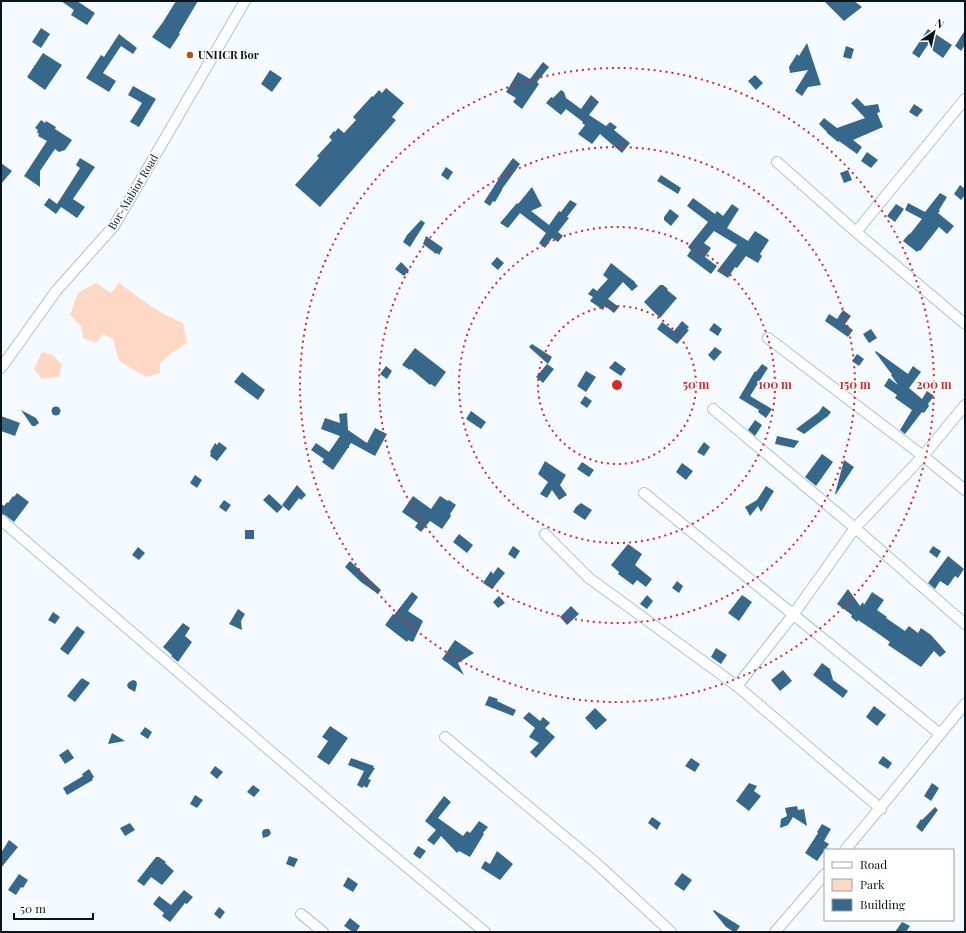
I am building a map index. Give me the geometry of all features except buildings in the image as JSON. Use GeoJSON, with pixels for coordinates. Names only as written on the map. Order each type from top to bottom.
{"type":"FeatureCollection","features":[{"type":"Feature","properties":{"kind":"street","name":"Bor-Mabior Road"},"geometry":{"type":"LineString","coordinates":[[1,368],[56,291],[114,226],[245,1]]}},
{"type":"Feature","properties":{"kind":"street"},"geometry":{"type":"LineString","coordinates":[[856,232],[965,99]]}},
{"type":"Feature","properties":{"kind":"street"},"geometry":{"type":"LineString","coordinates":[[777,162],[856,232],[965,324]]}},
{"type":"Feature","properties":{"kind":"street"},"geometry":{"type":"LineString","coordinates":[[768,338],[923,456],[965,490]]}},
{"type":"Feature","properties":{"kind":"street"},"geometry":{"type":"LineString","coordinates":[[736,686],[793,615],[855,528],[923,456],[965,405]]}},
{"type":"Feature","properties":{"kind":"street"},"geometry":{"type":"LineString","coordinates":[[712,409],[855,528],[965,624]]}},
{"type":"Feature","properties":{"kind":"street"},"geometry":{"type":"LineString","coordinates":[[644,493],[940,734]]}},
{"type":"Feature","properties":{"kind":"street"},"geometry":{"type":"LineString","coordinates":[[1,520],[360,828],[485,932]]}},
{"type":"Feature","properties":{"kind":"street"},"geometry":{"type":"LineString","coordinates":[[545,534],[589,578],[736,686],[881,808]]}},
{"type":"Feature","properties":{"kind":"street"},"geometry":{"type":"LineString","coordinates":[[847,849],[965,704]]}},
{"type":"Feature","properties":{"kind":"street"},"geometry":{"type":"LineString","coordinates":[[445,737],[595,862],[671,932]]}},
{"type":"Feature","properties":{"kind":"street"},"geometry":{"type":"LineString","coordinates":[[776,932],[824,875]]}},
{"type":"Feature","properties":{"kind":"street"},"geometry":{"type":"LineString","coordinates":[[301,914],[324,932]]}},
{"type":"Feature","properties":{"kind":"green space"},"geometry":{"type":"Polygon","coordinates":[[[96,283],[111,293],[119,283],[158,310],[183,323],[187,343],[170,354],[160,363],[160,373],[146,377],[119,361],[113,339],[104,334],[95,343],[83,338],[81,326],[70,315],[78,293],[96,283]]]}},
{"type":"Feature","properties":{"kind":"green space"},"geometry":{"type":"Polygon","coordinates":[[[42,352],[53,355],[62,365],[59,377],[42,379],[34,369],[42,352]]]}},
{"type":"Feature","properties":{"kind":"place","name":"UNHCR Bor"},"geometry":{"type":"Point","coordinates":[190,55]}}]}
